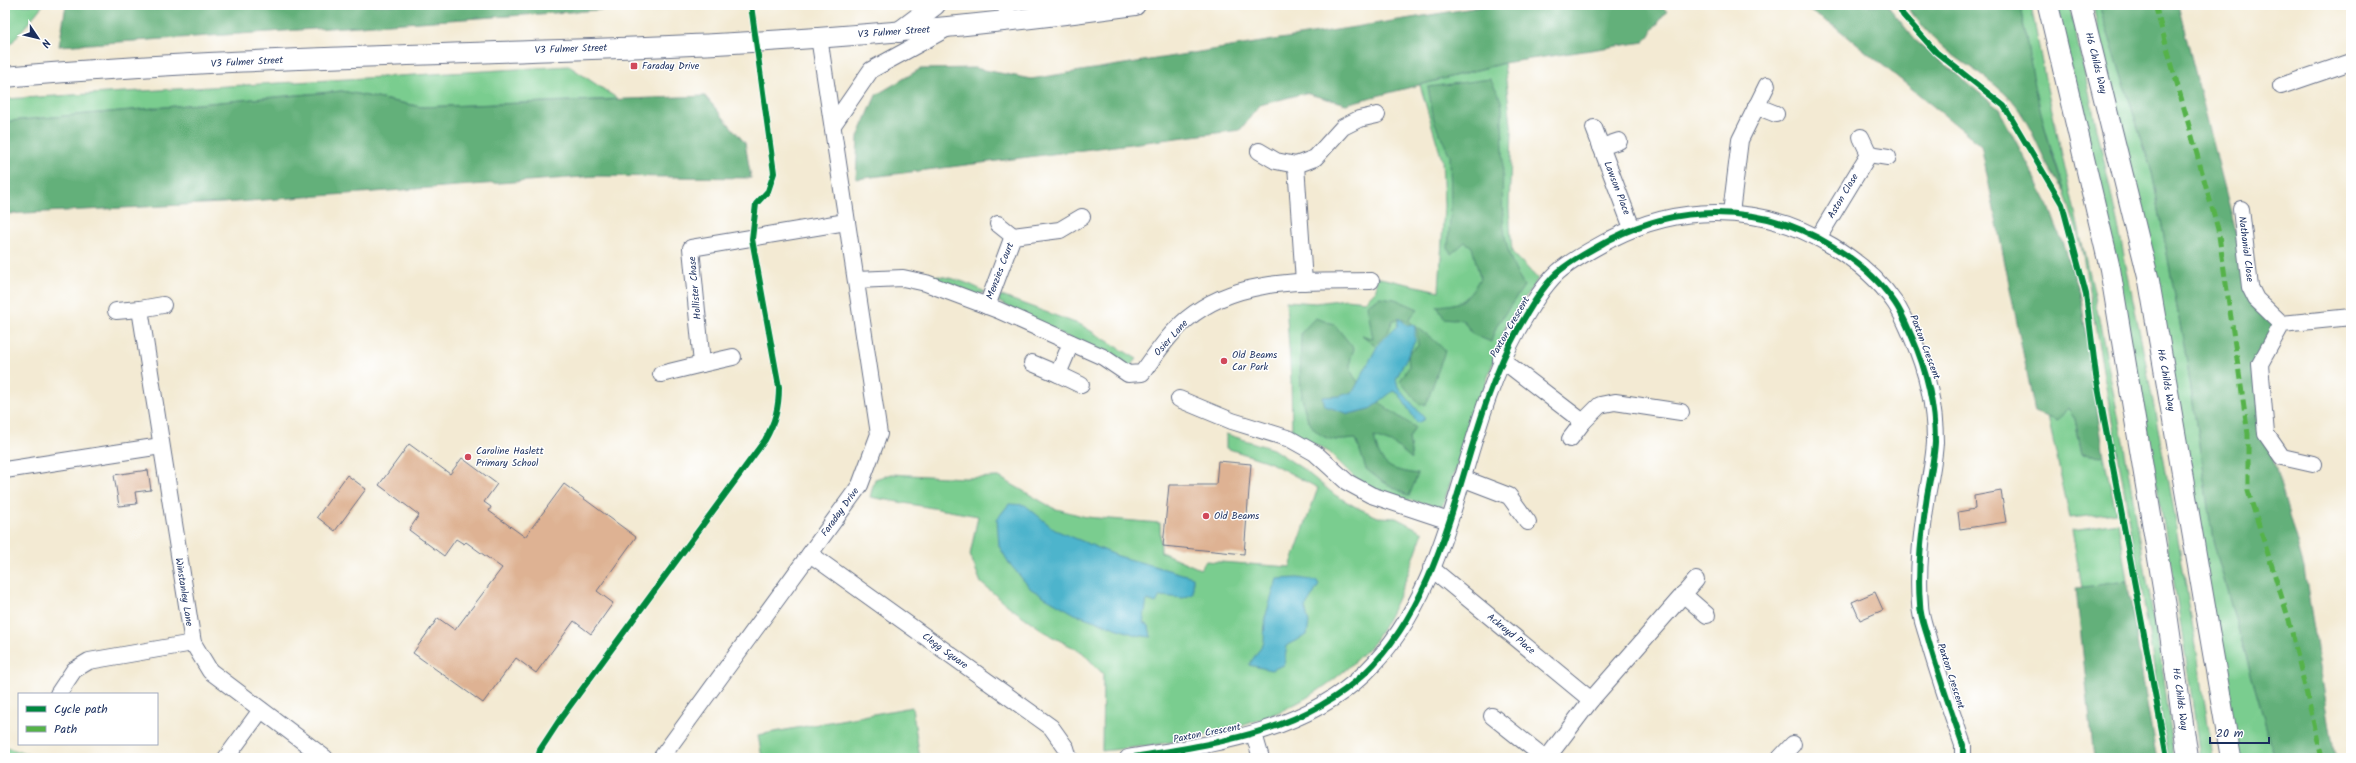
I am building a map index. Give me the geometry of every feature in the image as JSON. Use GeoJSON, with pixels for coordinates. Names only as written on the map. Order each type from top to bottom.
{"type":"FeatureCollection","features":[{"type":"Feature","properties":{"kind":"street"},"geometry":{"type":"LineString","coordinates":[[899,32],[935,5]]}},
{"type":"Feature","properties":{"kind":"street","name":"V3 Fulmer Street"},"geometry":{"type":"LineString","coordinates":[[5,77],[284,59],[717,44],[947,28],[1007,14],[1136,5]]}},
{"type":"Feature","properties":{"kind":"street","name":"H6 Childs Way"},"geometry":{"type":"LineString","coordinates":[[2048,5],[2110,269],[2165,600],[2188,758]]}},
{"type":"Feature","properties":{"kind":"street","name":"H6 Childs Way"},"geometry":{"type":"LineString","coordinates":[[2081,5],[2149,281],[2231,758]]}},
{"type":"Feature","properties":{"kind":"street"},"geometry":{"type":"LineString","coordinates":[[834,125],[871,70],[947,28]]}},
{"type":"Feature","properties":{"kind":"street","name":"Faraday Drive"},"geometry":{"type":"LineString","coordinates":[[661,758],[860,485],[879,434],[846,222],[834,125],[811,38]]}},
{"type":"Feature","properties":{"kind":"street"},"geometry":{"type":"LineString","coordinates":[[2281,86],[2351,62]]}},
{"type":"Feature","properties":{"kind":"street"},"geometry":{"type":"LineString","coordinates":[[1731,213],[1740,140],[1767,85]]}},
{"type":"Feature","properties":{"kind":"street"},"geometry":{"type":"LineString","coordinates":[[1756,106],[1776,114]]}},
{"type":"Feature","properties":{"kind":"street"},"geometry":{"type":"LineString","coordinates":[[1260,150],[1276,161],[1296,165],[1315,158],[1343,128],[1359,119],[1377,115]]}},
{"type":"Feature","properties":{"kind":"street","name":"Lawson Place"},"geometry":{"type":"LineString","coordinates":[[1594,128],[1632,228]]}},
{"type":"Feature","properties":{"kind":"street"},"geometry":{"type":"LineString","coordinates":[[1861,137],[1869,154],[1888,157]]}},
{"type":"Feature","properties":{"kind":"street"},"geometry":{"type":"LineString","coordinates":[[1601,147],[1619,141]]}},
{"type":"Feature","properties":{"kind":"street","name":"Aston Close"},"geometry":{"type":"LineString","coordinates":[[1818,238],[1869,154]]}},
{"type":"Feature","properties":{"kind":"street"},"geometry":{"type":"LineString","coordinates":[[1296,165],[1304,282]]}},
{"type":"Feature","properties":{"kind":"street","name":"Nathanial Close"},"geometry":{"type":"LineString","coordinates":[[2240,209],[2250,286],[2256,299],[2282,324]]}},
{"type":"Feature","properties":{"kind":"street","name":"Paxton Crescent"},"geometry":{"type":"LineString","coordinates":[[1128,758],[1239,739],[1282,724],[1327,702],[1364,673],[1397,636],[1423,590],[1449,521],[1501,360],[1530,309],[1557,273],[1593,249],[1632,228],[1677,215],[1731,213],[1778,220],[1818,238],[1872,274],[1897,305],[1914,340],[1931,391],[1935,444],[1921,553],[1920,608],[1937,670],[1963,745],[1963,758]]}},
{"type":"Feature","properties":{"kind":"street","name":"Menzies Court"},"geometry":{"type":"LineString","coordinates":[[998,224],[1013,236],[1060,230],[1082,217]]}},
{"type":"Feature","properties":{"kind":"street","name":"Hollister Chase"},"geometry":{"type":"LineString","coordinates":[[702,364],[691,248],[846,222]]}},
{"type":"Feature","properties":{"kind":"street","name":"Menzies Court"},"geometry":{"type":"LineString","coordinates":[[987,306],[1013,236]]}},
{"type":"Feature","properties":{"kind":"street","name":"Osier Lane"},"geometry":{"type":"LineString","coordinates":[[856,280],[910,280],[926,283],[987,306],[1103,357],[1128,374],[1142,373],[1163,344],[1187,319],[1212,303],[1241,290],[1288,282],[1371,281]]}},
{"type":"Feature","properties":{"kind":"street"},"geometry":{"type":"LineString","coordinates":[[116,311],[163,306]]}},
{"type":"Feature","properties":{"kind":"street","name":"Winstanley Lane"},"geometry":{"type":"LineString","coordinates":[[140,309],[192,643],[210,671],[325,758]]}},
{"type":"Feature","properties":{"kind":"street"},"geometry":{"type":"LineString","coordinates":[[2313,464],[2282,457],[2266,434],[2260,364],[2282,324],[2351,317]]}},
{"type":"Feature","properties":{"kind":"street"},"geometry":{"type":"LineString","coordinates":[[1058,374],[1071,343]]}},
{"type":"Feature","properties":{"kind":"street"},"geometry":{"type":"LineString","coordinates":[[661,374],[733,357]]}},
{"type":"Feature","properties":{"kind":"street","name":"Paxton Crescent"},"geometry":{"type":"LineString","coordinates":[[1501,360],[1583,422]]}},
{"type":"Feature","properties":{"kind":"street"},"geometry":{"type":"LineString","coordinates":[[1032,363],[1081,385]]}},
{"type":"Feature","properties":{"kind":"street"},"geometry":{"type":"LineString","coordinates":[[1179,399],[1232,421],[1290,439],[1314,453],[1347,482],[1371,495],[1449,521]]}},
{"type":"Feature","properties":{"kind":"street"},"geometry":{"type":"LineString","coordinates":[[1570,439],[1583,422],[1600,405],[1615,402],[1681,412]]}},
{"type":"Feature","properties":{"kind":"street"},"geometry":{"type":"LineString","coordinates":[[5,470],[161,446]]}},
{"type":"Feature","properties":{"kind":"street"},"geometry":{"type":"LineString","coordinates":[[1462,478],[1509,496],[1528,522]]}},
{"type":"Feature","properties":{"kind":"street","name":"Clegg Square"},"geometry":{"type":"LineString","coordinates":[[810,554],[1051,727],[1066,748],[1069,758]]}},
{"type":"Feature","properties":{"kind":"street","name":"Ackroyd Place"},"geometry":{"type":"LineString","coordinates":[[1431,568],[1591,700]]}},
{"type":"Feature","properties":{"kind":"street"},"geometry":{"type":"LineString","coordinates":[[1492,716],[1546,758],[1591,700],[1696,580]]}},
{"type":"Feature","properties":{"kind":"street"},"geometry":{"type":"LineString","coordinates":[[1683,594],[1707,615]]}},
{"type":"Feature","properties":{"kind":"street"},"geometry":{"type":"LineString","coordinates":[[59,693],[74,670],[89,661],[192,643]]}},
{"type":"Feature","properties":{"kind":"street"},"geometry":{"type":"LineString","coordinates":[[226,758],[261,710]]}},
{"type":"Feature","properties":{"kind":"street"},"geometry":{"type":"LineString","coordinates":[[1254,734],[1261,758]]}},
{"type":"Feature","properties":{"kind":"street"},"geometry":{"type":"LineString","coordinates":[[1780,758],[1793,744]]}},
{"type":"Feature","properties":{"kind":"green space"},"geometry":{"type":"Polygon","coordinates":[[[5,5],[43,5],[5,51],[5,5]]]}},
{"type":"Feature","properties":{"kind":"green space"},"geometry":{"type":"Polygon","coordinates":[[[66,5],[674,5],[59,46],[66,5]]]}},
{"type":"Feature","properties":{"kind":"green space"},"geometry":{"type":"Polygon","coordinates":[[[1492,5],[1659,5],[1667,11],[1644,42],[1504,63],[1346,104],[1305,93],[1260,105],[1240,130],[856,179],[858,137],[876,95],[920,69],[974,68],[1031,79],[1492,5]]]}},
{"type":"Feature","properties":{"kind":"green space"},"geometry":{"type":"Polygon","coordinates":[[[1800,5],[1887,5],[1916,41],[1999,109],[2047,201],[2080,292],[2104,456],[2082,454],[2075,419],[2068,407],[2058,421],[2035,412],[1981,145],[1837,28],[1800,5]]]}},
{"type":"Feature","properties":{"kind":"green space"},"geometry":{"type":"Polygon","coordinates":[[[1906,5],[2020,5],[2033,76],[2044,123],[2065,192],[2051,172],[2031,130],[2012,101],[1995,85],[1943,47],[1926,30],[1906,5]]]}},
{"type":"Feature","properties":{"kind":"green space"},"geometry":{"type":"Polygon","coordinates":[[[2020,5],[2031,5],[2046,84],[2098,314],[2123,441],[2164,678],[2174,758],[2168,758],[2144,603],[2081,245],[2037,102],[2020,5]]]}},
{"type":"Feature","properties":{"kind":"green space"},"geometry":{"type":"Polygon","coordinates":[[[2057,5],[2069,5],[2111,192],[2149,380],[2166,474],[2199,663],[2213,758],[2200,758],[2187,663],[2155,474],[2118,286],[2057,5]]]}},
{"type":"Feature","properties":{"kind":"green space"},"geometry":{"type":"Polygon","coordinates":[[[2093,5],[2099,5],[2152,172],[2187,362],[2213,541],[2275,758],[2231,758],[2149,281],[2093,5]]]}},
{"type":"Feature","properties":{"kind":"green space"},"geometry":{"type":"Polygon","coordinates":[[[2099,5],[2178,5],[2250,287],[2282,324],[2260,365],[2266,434],[2304,568],[2335,758],[2275,758],[2213,541],[2187,362],[2152,172],[2099,5]]]}},
{"type":"Feature","properties":{"kind":"green space"},"geometry":{"type":"Polygon","coordinates":[[[1504,63],[1512,133],[1509,208],[1512,252],[1538,279],[1507,323],[1442,507],[1384,495],[1354,477],[1329,452],[1292,432],[1291,380],[1286,301],[1316,303],[1346,299],[1365,301],[1376,290],[1376,277],[1439,291],[1444,206],[1442,160],[1420,85],[1504,63]]]}},
{"type":"Feature","properties":{"kind":"green space"},"geometry":{"type":"Polygon","coordinates":[[[569,66],[618,99],[422,107],[342,91],[10,121],[5,130],[5,99],[569,66]]]}},
{"type":"Feature","properties":{"kind":"green space"},"geometry":{"type":"Polygon","coordinates":[[[1490,79],[1497,90],[1502,108],[1502,208],[1507,247],[1514,267],[1524,286],[1497,325],[1491,342],[1472,334],[1463,320],[1444,318],[1437,306],[1453,304],[1463,300],[1468,296],[1480,278],[1472,247],[1465,242],[1451,254],[1448,248],[1451,207],[1450,156],[1434,121],[1428,87],[1490,79]]]}},
{"type":"Feature","properties":{"kind":"green space"},"geometry":{"type":"Polygon","coordinates":[[[342,91],[422,107],[705,96],[745,143],[751,178],[596,176],[222,203],[5,214],[5,130],[10,121],[342,91]]]}},
{"type":"Feature","properties":{"kind":"green space"},"geometry":{"type":"Polygon","coordinates":[[[922,274],[955,279],[970,284],[985,292],[976,296],[922,274]]]}},
{"type":"Feature","properties":{"kind":"green space"},"geometry":{"type":"Polygon","coordinates":[[[999,295],[1081,325],[1137,359],[1129,368],[999,302],[999,295]]]}},
{"type":"Feature","properties":{"kind":"green space"},"geometry":{"type":"Polygon","coordinates":[[[1380,297],[1395,299],[1418,309],[1408,320],[1432,338],[1445,351],[1426,405],[1419,404],[1400,381],[1409,367],[1408,354],[1418,346],[1417,330],[1404,320],[1393,320],[1388,332],[1375,345],[1362,335],[1373,339],[1367,305],[1380,297]]]}},
{"type":"Feature","properties":{"kind":"green space"},"geometry":{"type":"Polygon","coordinates":[[[1315,318],[1334,324],[1354,349],[1350,362],[1352,372],[1357,381],[1366,391],[1376,400],[1415,427],[1409,438],[1412,459],[1394,444],[1374,437],[1379,455],[1383,461],[1400,471],[1418,474],[1409,496],[1380,480],[1366,469],[1356,439],[1335,440],[1321,435],[1312,426],[1305,412],[1302,396],[1300,362],[1301,333],[1315,318]]]}},
{"type":"Feature","properties":{"kind":"green space"},"geometry":{"type":"Polygon","coordinates":[[[2068,406],[2075,419],[2082,454],[2104,456],[2116,513],[2070,518],[2048,417],[2058,420],[2068,406]]]}},
{"type":"Feature","properties":{"kind":"green space"},"geometry":{"type":"Polygon","coordinates":[[[1226,434],[1273,449],[1303,469],[1335,495],[1356,507],[1378,517],[1396,518],[1423,532],[1402,588],[1383,628],[1368,649],[1328,684],[1299,702],[1236,728],[1170,742],[1102,751],[1103,674],[1082,652],[1051,636],[1011,608],[981,583],[970,555],[978,516],[870,497],[875,479],[891,474],[964,478],[999,477],[1053,508],[1086,517],[1160,523],[1161,552],[1200,569],[1206,561],[1290,567],[1318,488],[1269,462],[1226,448],[1226,434]]]}},
{"type":"Feature","properties":{"kind":"green space"},"geometry":{"type":"Polygon","coordinates":[[[2118,523],[2127,581],[2082,588],[2072,530],[2118,523]]]}},
{"type":"Feature","properties":{"kind":"green space"},"geometry":{"type":"Polygon","coordinates":[[[2127,581],[2157,758],[2094,758],[2076,588],[2127,581]]]}},
{"type":"Feature","properties":{"kind":"green space"},"geometry":{"type":"Polygon","coordinates":[[[912,707],[920,758],[762,758],[758,735],[912,707]]]}},
{"type":"Feature","properties":{"kind":"green space"},"geometry":{"type":"Polygon","coordinates":[[[5,747],[37,757],[38,758],[5,758],[5,747]]]}},
{"type":"Feature","properties":{"kind":"water"},"geometry":{"type":"Polygon","coordinates":[[[1399,318],[1407,325],[1415,325],[1415,341],[1396,379],[1398,387],[1425,419],[1417,423],[1399,394],[1393,391],[1370,409],[1349,414],[1325,406],[1323,397],[1340,396],[1353,392],[1379,343],[1397,326],[1399,318]]]}},
{"type":"Feature","properties":{"kind":"water"},"geometry":{"type":"Polygon","coordinates":[[[1009,504],[1025,505],[1055,530],[1118,556],[1193,577],[1193,594],[1183,598],[1160,596],[1156,603],[1147,600],[1143,623],[1149,626],[1151,637],[1136,635],[1075,614],[1031,589],[1009,563],[999,546],[997,519],[1009,504]]]}},
{"type":"Feature","properties":{"kind":"water"},"geometry":{"type":"Polygon","coordinates":[[[1298,578],[1316,581],[1319,585],[1305,608],[1309,623],[1307,635],[1287,645],[1284,665],[1271,670],[1249,665],[1264,642],[1265,618],[1277,579],[1298,578]]]}},
{"type":"Feature","properties":{"kind":"building"},"geometry":{"type":"Polygon","coordinates":[[[409,444],[450,474],[462,458],[497,484],[484,502],[491,507],[489,511],[525,537],[564,484],[636,537],[597,591],[613,603],[591,634],[574,621],[536,673],[516,658],[483,703],[413,653],[438,618],[455,630],[502,568],[466,542],[464,544],[456,539],[444,556],[409,530],[419,515],[379,485],[409,444]]]}},
{"type":"Feature","properties":{"kind":"building","name":"Old Beams"},"geometry":{"type":"Polygon","coordinates":[[[1218,461],[1251,464],[1244,554],[1163,546],[1169,485],[1216,485],[1218,461]]]}},
{"type":"Feature","properties":{"kind":"building"},"geometry":{"type":"Polygon","coordinates":[[[148,470],[151,490],[135,492],[137,504],[119,506],[114,475],[148,470]]]}},
{"type":"Feature","properties":{"kind":"building"},"geometry":{"type":"Polygon","coordinates":[[[347,475],[366,489],[335,531],[317,517],[347,475]]]}},
{"type":"Feature","properties":{"kind":"building"},"geometry":{"type":"Polygon","coordinates":[[[2001,491],[2006,522],[1960,529],[1958,512],[1975,509],[1974,496],[2001,491]]]}},
{"type":"Feature","properties":{"kind":"building"},"geometry":{"type":"Polygon","coordinates":[[[1875,592],[1883,610],[1860,620],[1852,602],[1875,592]]]}},
{"type":"Feature","properties":{"kind":"marked path"},"geometry":{"type":"LineString","coordinates":[[2155,5],[2218,229],[2248,434],[2248,491],[2289,620],[2322,758]]}},
{"type":"Feature","properties":{"kind":"cycle path"},"geometry":{"type":"LineString","coordinates":[[538,758],[540,750],[561,718],[765,440],[776,415],[779,387],[752,239],[756,204],[768,191],[774,173],[751,5]]}},
{"type":"Feature","properties":{"kind":"cycle path"},"geometry":{"type":"LineString","coordinates":[[1898,5],[1903,15],[1936,52],[2004,106],[2062,204],[2086,294],[2096,376],[2167,758]]}},
{"type":"Feature","properties":{"kind":"cycle path"},"geometry":{"type":"LineString","coordinates":[[1128,758],[1223,741],[1284,723],[1313,710],[1340,694],[1365,673],[1396,637],[1419,597],[1438,554],[1498,371],[1518,329],[1536,299],[1552,278],[1583,254],[1628,231],[1680,216],[1716,213],[1753,216],[1773,220],[1813,235],[1851,258],[1867,272],[1882,287],[1898,307],[1902,315],[1926,376],[1932,402],[1935,429],[1934,456],[1920,550],[1920,609],[1937,668],[1963,745],[1963,758]]}},
{"type":"Feature","properties":{"kind":"place","name":"Faraday Drive"},"geometry":{"type":"Point","coordinates":[634,66]}},
{"type":"Feature","properties":{"kind":"place","name":"Old Beams Car Park"},"geometry":{"type":"Point","coordinates":[1224,361]}},
{"type":"Feature","properties":{"kind":"place","name":"Caroline Haslett Primary School"},"geometry":{"type":"Point","coordinates":[468,457]}},
{"type":"Feature","properties":{"kind":"place","name":"Old Beams"},"geometry":{"type":"Point","coordinates":[1206,516]}}]}
